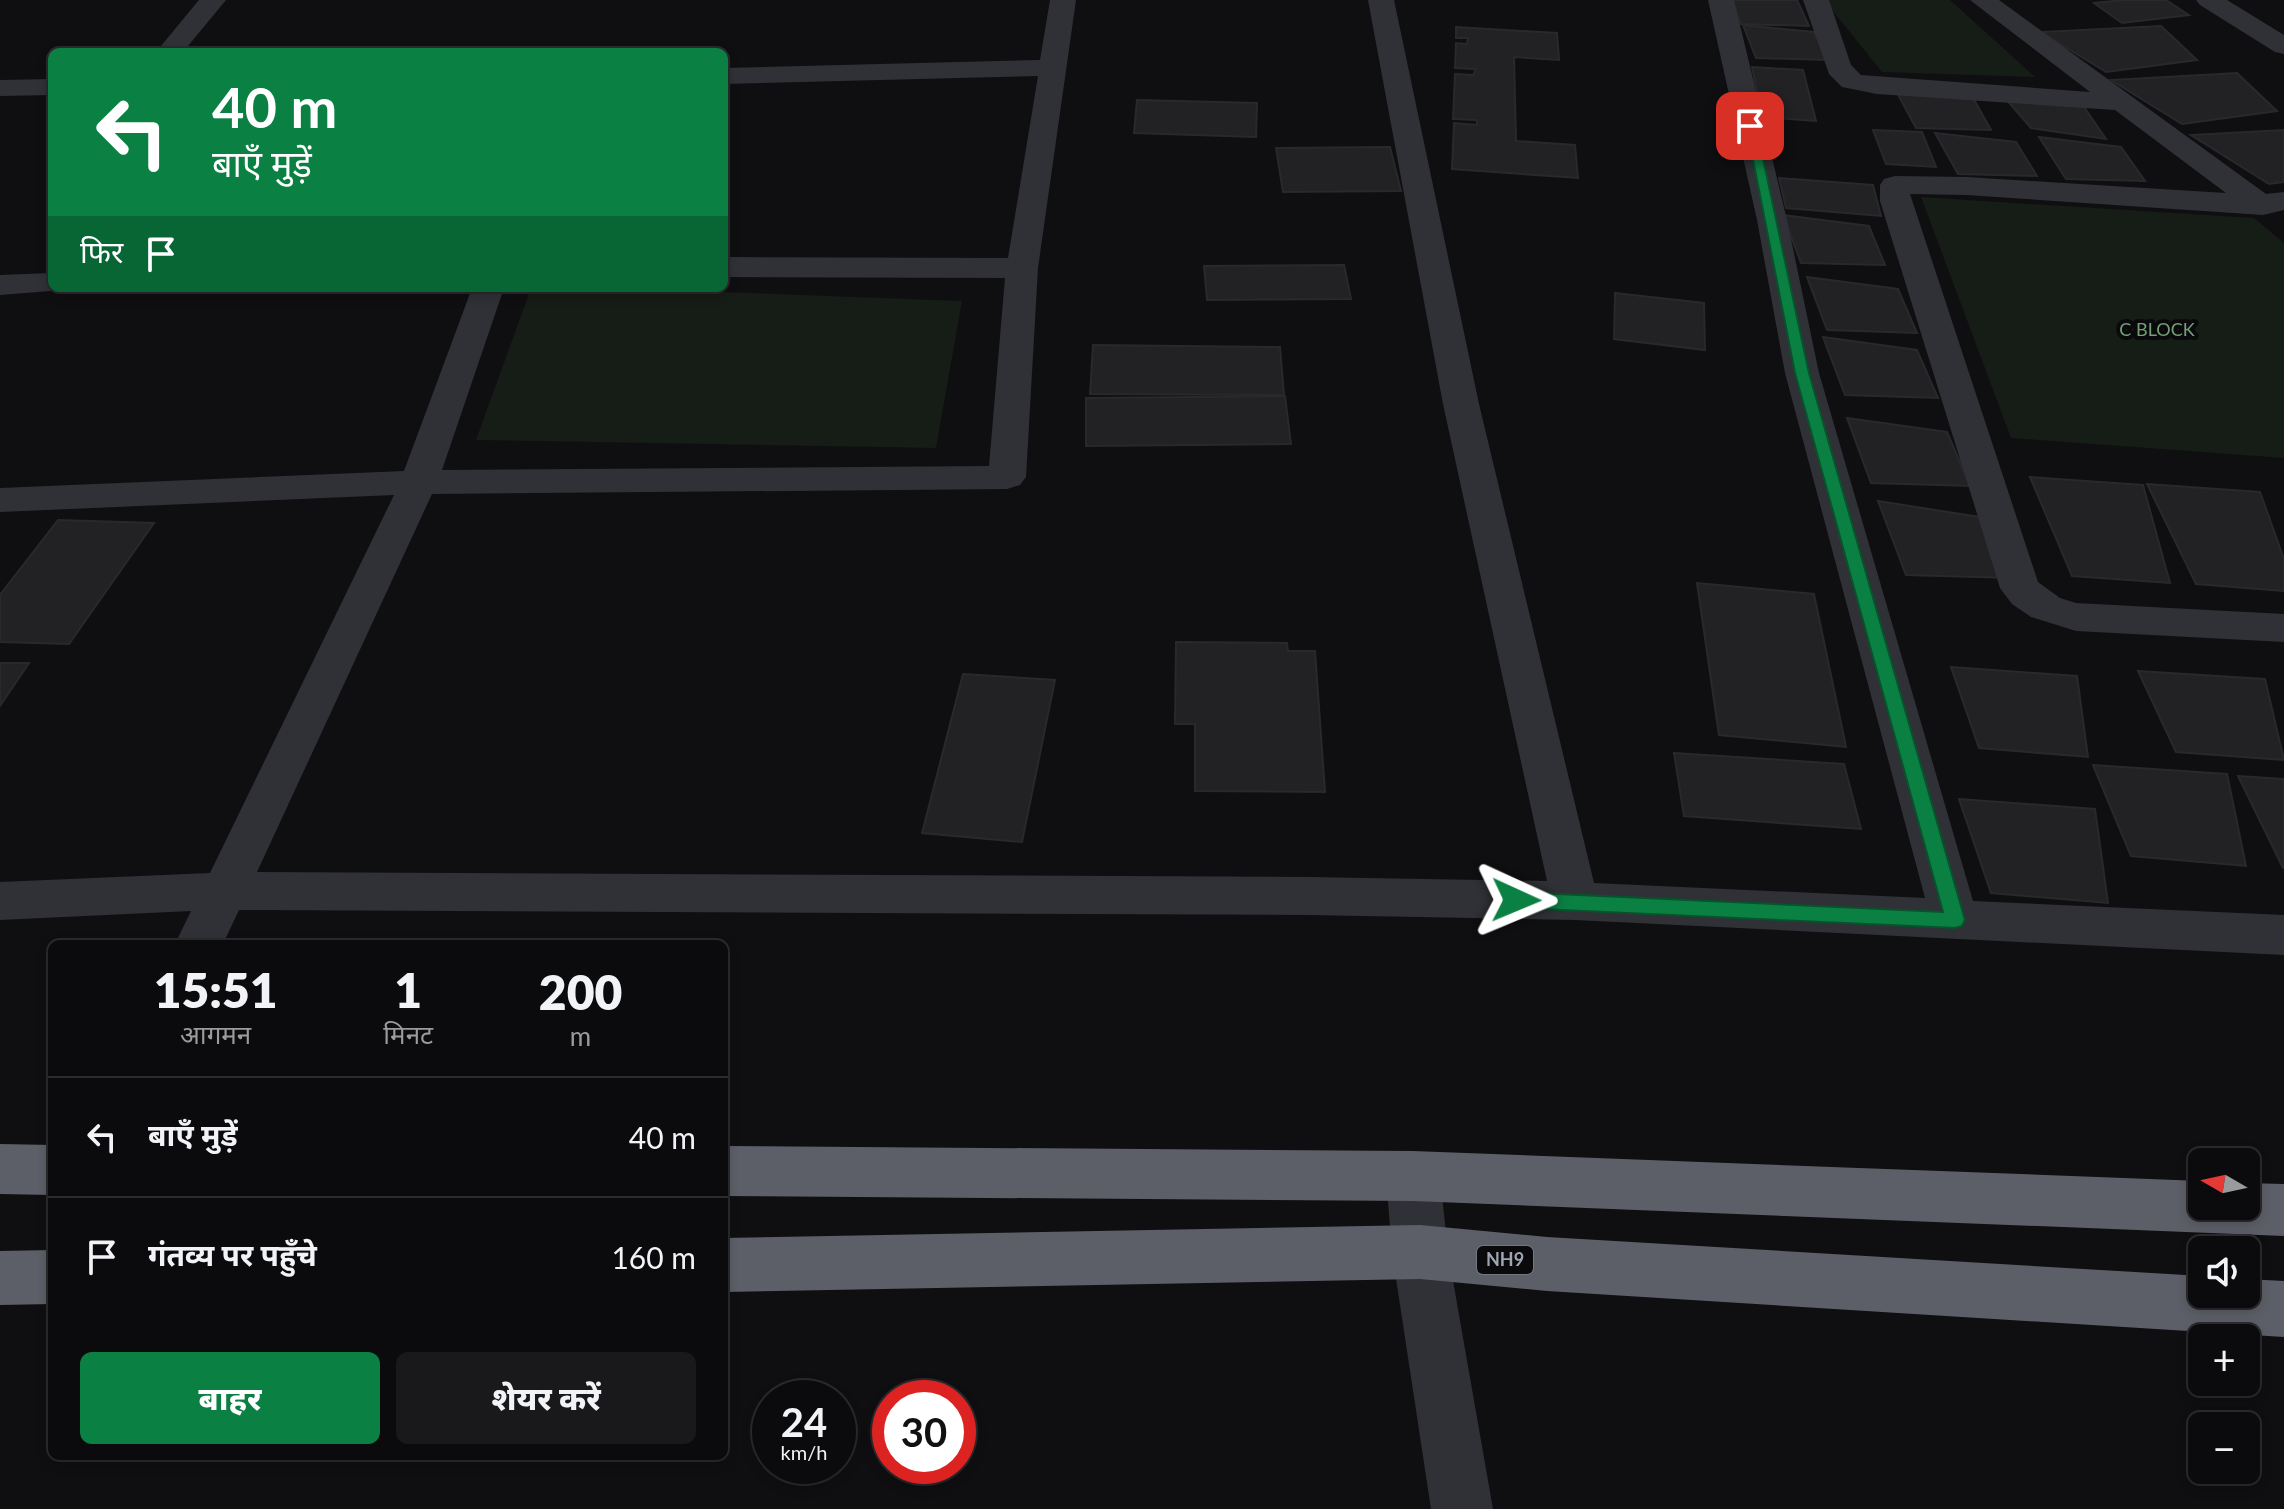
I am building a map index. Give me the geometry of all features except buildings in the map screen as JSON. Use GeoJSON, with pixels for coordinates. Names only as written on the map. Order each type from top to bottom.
{"type":"FeatureCollection","features":[{"type":"Feature","properties":{"kind":"highway"},"geometry":{"type":"LineString","coordinates":[[0,1169],[48,1170]]}},
{"type":"Feature","properties":{"kind":"highway"},"geometry":{"type":"LineString","coordinates":[[728,1171],[1413,1176],[2284,1210]]}},
{"type":"Feature","properties":{"kind":"highway","name":"NH9"},"geometry":{"type":"LineString","coordinates":[[728,1265],[1420,1252],[1547,1264],[2284,1309]]}},
{"type":"Feature","properties":{"kind":"highway"},"geometry":{"type":"LineString","coordinates":[[0,1278],[48,1277]]}},
{"type":"Feature","properties":{"kind":"street"},"geometry":{"type":"LineString","coordinates":[[172,48],[213,0]]}},
{"type":"Feature","properties":{"kind":"street"},"geometry":{"type":"LineString","coordinates":[[0,500],[419,482],[1007,477],[1022,268],[1063,0]]}},
{"type":"Feature","properties":{"kind":"street"},"geometry":{"type":"LineString","coordinates":[[1381,0],[1461,404],[1575,901]]}},
{"type":"Feature","properties":{"kind":"street"},"geometry":{"type":"LineString","coordinates":[[1721,0],[1772,220],[1802,373],[1955,920]]}},
{"type":"Feature","properties":{"kind":"street"},"geometry":{"type":"LineString","coordinates":[[1816,0],[1839,68],[1852,81],[1877,86],[2121,102]]}},
{"type":"Feature","properties":{"kind":"street"},"geometry":{"type":"LineString","coordinates":[[1983,0],[2121,102],[2276,209]]}},
{"type":"Feature","properties":{"kind":"street"},"geometry":{"type":"LineString","coordinates":[[2215,3],[2252,2]]}},
{"type":"Feature","properties":{"kind":"street"},"geometry":{"type":"LineString","coordinates":[[2215,3],[2284,46]]}},
{"type":"Feature","properties":{"kind":"street"},"geometry":{"type":"LineString","coordinates":[[728,76],[1053,68]]}},
{"type":"Feature","properties":{"kind":"street"},"geometry":{"type":"LineString","coordinates":[[0,88],[48,87]]}},
{"type":"Feature","properties":{"kind":"street"},"geometry":{"type":"LineString","coordinates":[[2276,209],[1967,186],[1895,185],[1895,201],[2020,588],[2032,601],[2051,613],[2076,617],[2284,628]]}},
{"type":"Feature","properties":{"kind":"street"},"geometry":{"type":"LineString","coordinates":[[728,267],[1022,268]]}},
{"type":"Feature","properties":{"kind":"street"},"geometry":{"type":"LineString","coordinates":[[0,285],[48,283]]}},
{"type":"Feature","properties":{"kind":"street"},"geometry":{"type":"LineString","coordinates":[[201,940],[419,482],[487,292]]}},
{"type":"Feature","properties":{"kind":"street"},"geometry":{"type":"LineString","coordinates":[[0,901],[222,891],[1293,895],[1575,901],[2284,935]]}},
{"type":"Feature","properties":{"kind":"street"},"geometry":{"type":"LineString","coordinates":[[1413,1176],[1420,1252],[1462,1509]]}},
{"type":"Feature","properties":{"kind":"green space"},"geometry":{"type":"Polygon","coordinates":[[[1824,0],[1950,0],[2035,77],[1882,72],[1824,0]]]}},
{"type":"Feature","properties":{"kind":"green space","name":"C BLOCK"},"geometry":{"type":"Polygon","coordinates":[[[1921,197],[2254,218],[2284,243],[2284,458],[2011,438],[1921,197]]]}},
{"type":"Feature","properties":{"kind":"green space"},"geometry":{"type":"Polygon","coordinates":[[[530,292],[723,292],[962,301],[936,448],[476,440],[530,292]]]}},
{"type":"Feature","properties":{"kind":"route"},"geometry":{"type":"LineString","coordinates":[[1516,900],[1955,920],[1802,373],[1750,126]]}}]}
